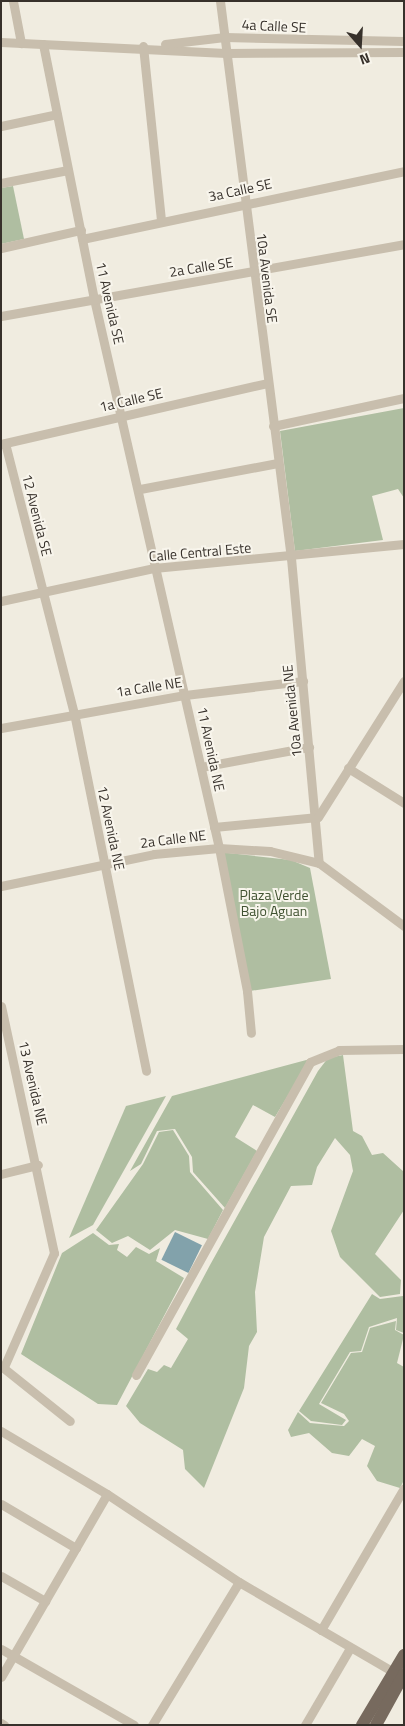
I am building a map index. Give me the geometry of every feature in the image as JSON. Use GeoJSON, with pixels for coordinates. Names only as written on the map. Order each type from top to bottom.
{"type":"FeatureCollection","features":[{"type":"Feature","properties":{"kind":"main road"},"geometry":{"type":"LineString","coordinates":[[376,1725],[401,1675],[404,1655]]}},
{"type":"Feature","properties":{"kind":"main road"},"geometry":{"type":"LineString","coordinates":[[362,1725],[401,1675]]}},
{"type":"Feature","properties":{"kind":"street"},"geometry":{"type":"LineString","coordinates":[[13,1],[21,43]]}},
{"type":"Feature","properties":{"kind":"street","name":"10a Avenida SE"},"geometry":{"type":"LineString","coordinates":[[220,1],[252,273],[291,558]]}},
{"type":"Feature","properties":{"kind":"street","name":"4a Calle SE"},"geometry":{"type":"LineString","coordinates":[[143,46],[225,38],[404,42]]}},
{"type":"Feature","properties":{"kind":"street","name":"4a Calle SE"},"geometry":{"type":"LineString","coordinates":[[1,42],[143,46],[226,53],[404,52]]}},
{"type":"Feature","properties":{"kind":"street","name":"11 Avenida SE"},"geometry":{"type":"LineString","coordinates":[[43,44],[94,299],[140,489],[154,568]]}},
{"type":"Feature","properties":{"kind":"street"},"geometry":{"type":"LineString","coordinates":[[143,46],[161,221]]}},
{"type":"Feature","properties":{"kind":"street"},"geometry":{"type":"LineString","coordinates":[[1,126],[57,114]]}},
{"type":"Feature","properties":{"kind":"street"},"geometry":{"type":"LineString","coordinates":[[1,183],[68,170]]}},
{"type":"Feature","properties":{"kind":"street","name":"3a Calle SE"},"geometry":{"type":"LineString","coordinates":[[1,248],[161,221],[404,171]]}},
{"type":"Feature","properties":{"kind":"street","name":"2a Calle SE"},"geometry":{"type":"LineString","coordinates":[[1,316],[252,273],[404,244]]}},
{"type":"Feature","properties":{"kind":"street","name":"1a Calle SE"},"geometry":{"type":"LineString","coordinates":[[3,444],[267,383]]}},
{"type":"Feature","properties":{"kind":"street"},"geometry":{"type":"LineString","coordinates":[[273,426],[404,398]]}},
{"type":"Feature","properties":{"kind":"street","name":"12 Avenida SE"},"geometry":{"type":"LineString","coordinates":[[3,444],[42,592]]}},
{"type":"Feature","properties":{"kind":"street"},"geometry":{"type":"LineString","coordinates":[[140,489],[278,463]]}},
{"type":"Feature","properties":{"kind":"street","name":"Calle Central Este"},"geometry":{"type":"LineString","coordinates":[[1,601],[154,568],[291,558],[403,547]]}},
{"type":"Feature","properties":{"kind":"street","name":"10a Avenida NE"},"geometry":{"type":"LineString","coordinates":[[291,558],[309,747],[318,817],[319,862]]}},
{"type":"Feature","properties":{"kind":"street","name":"11 Avenida NE"},"geometry":{"type":"LineString","coordinates":[[154,568],[219,848],[247,991],[251,1033]]}},
{"type":"Feature","properties":{"kind":"street","name":"12 Avenida NE"},"geometry":{"type":"LineString","coordinates":[[42,592],[74,713],[146,1071]]}},
{"type":"Feature","properties":{"kind":"street","name":"1a Calle NE"},"geometry":{"type":"LineString","coordinates":[[1,728],[74,713],[185,695],[303,681]]}},
{"type":"Feature","properties":{"kind":"street"},"geometry":{"type":"LineString","coordinates":[[214,827],[318,817],[404,681]]}},
{"type":"Feature","properties":{"kind":"street"},"geometry":{"type":"LineString","coordinates":[[201,767],[309,747]]}},
{"type":"Feature","properties":{"kind":"street"},"geometry":{"type":"LineString","coordinates":[[348,768],[404,803]]}},
{"type":"Feature","properties":{"kind":"street","name":"2a Calle NE"},"geometry":{"type":"LineString","coordinates":[[1,886],[154,854],[219,848],[270,851],[319,862]]}},
{"type":"Feature","properties":{"kind":"street"},"geometry":{"type":"LineString","coordinates":[[319,862],[404,926]]}},
{"type":"Feature","properties":{"kind":"street","name":"13 Avenida NE"},"geometry":{"type":"LineString","coordinates":[[1,1007],[38,1165],[54,1253],[3,1367]]}},
{"type":"Feature","properties":{"kind":"street"},"geometry":{"type":"LineString","coordinates":[[136,1375],[310,1062],[339,1050],[404,1049]]}},
{"type":"Feature","properties":{"kind":"street"},"geometry":{"type":"LineString","coordinates":[[1,1174],[38,1165]]}},
{"type":"Feature","properties":{"kind":"street"},"geometry":{"type":"LineString","coordinates":[[3,1367],[70,1420]]}},
{"type":"Feature","properties":{"kind":"street"},"geometry":{"type":"LineString","coordinates":[[1,1431],[107,1494],[239,1582],[350,1648],[401,1675]]}},
{"type":"Feature","properties":{"kind":"street"},"geometry":{"type":"LineString","coordinates":[[321,1630],[404,1488]]}},
{"type":"Feature","properties":{"kind":"street"},"geometry":{"type":"LineString","coordinates":[[1,1677],[107,1494]]}},
{"type":"Feature","properties":{"kind":"street"},"geometry":{"type":"LineString","coordinates":[[1,1504],[76,1548]]}},
{"type":"Feature","properties":{"kind":"street"},"geometry":{"type":"LineString","coordinates":[[1,1576],[46,1601]]}},
{"type":"Feature","properties":{"kind":"street"},"geometry":{"type":"LineString","coordinates":[[152,1725],[239,1582]]}},
{"type":"Feature","properties":{"kind":"street"},"geometry":{"type":"LineString","coordinates":[[305,1725],[350,1648]]}},
{"type":"Feature","properties":{"kind":"street"},"geometry":{"type":"LineString","coordinates":[[1,1649],[134,1725]]}},
{"type":"Feature","properties":{"kind":"green space"},"geometry":{"type":"Polygon","coordinates":[[[13,186],[24,239],[1,244],[1,188],[13,186]]]}},
{"type":"Feature","properties":{"kind":"green space"},"geometry":{"type":"Polygon","coordinates":[[[404,408],[404,498],[398,489],[372,496],[383,540],[295,551],[280,431],[404,408]]]}},
{"type":"Feature","properties":{"kind":"green space","name":"Plaza Verde Bajo Aguan"},"geometry":{"type":"Polygon","coordinates":[[[219,852],[291,860],[310,868],[331,979],[250,991],[219,852]]]}},
{"type":"Feature","properties":{"kind":"green space"},"geometry":{"type":"Polygon","coordinates":[[[343,1055],[353,1131],[362,1136],[372,1155],[383,1153],[404,1172],[404,1210],[375,1254],[401,1280],[400,1294],[380,1297],[340,1257],[331,1231],[353,1171],[350,1155],[335,1138],[317,1167],[312,1185],[291,1186],[264,1237],[255,1292],[257,1332],[249,1346],[244,1388],[204,1488],[185,1469],[183,1450],[140,1423],[126,1406],[148,1369],[157,1372],[164,1365],[171,1368],[188,1339],[176,1329],[210,1265],[318,1071],[328,1058],[343,1055]]]}},
{"type":"Feature","properties":{"kind":"green space"},"geometry":{"type":"Polygon","coordinates":[[[310,1059],[275,1117],[253,1105],[235,1137],[257,1151],[225,1208],[193,1172],[192,1157],[175,1129],[157,1131],[141,1164],[130,1171],[172,1096],[310,1059]]]}},
{"type":"Feature","properties":{"kind":"green space"},"geometry":{"type":"Polygon","coordinates":[[[166,1096],[93,1225],[69,1238],[126,1106],[166,1096]]]}},
{"type":"Feature","properties":{"kind":"green space"},"geometry":{"type":"Polygon","coordinates":[[[173,1130],[189,1156],[190,1172],[223,1210],[208,1239],[175,1230],[150,1250],[128,1236],[112,1243],[96,1230],[143,1164],[159,1132],[173,1130]]]}},
{"type":"Feature","properties":{"kind":"green space"},"geometry":{"type":"Polygon","coordinates":[[[93,1233],[109,1245],[119,1244],[117,1250],[127,1257],[136,1247],[149,1254],[160,1248],[156,1261],[184,1278],[117,1405],[98,1404],[21,1354],[62,1253],[93,1233]]]}},
{"type":"Feature","properties":{"kind":"green space"},"geometry":{"type":"Polygon","coordinates":[[[404,1283],[404,1333],[396,1330],[397,1318],[369,1327],[361,1351],[350,1352],[319,1404],[346,1420],[342,1425],[311,1421],[299,1411],[372,1294],[380,1299],[403,1296],[404,1283]]]}},
{"type":"Feature","properties":{"kind":"green space"},"geometry":{"type":"Polygon","coordinates":[[[396,1321],[395,1330],[404,1335],[397,1363],[404,1367],[404,1480],[400,1488],[377,1481],[367,1466],[375,1446],[362,1439],[349,1456],[332,1453],[309,1433],[291,1437],[288,1430],[298,1412],[310,1423],[344,1426],[349,1421],[344,1414],[321,1403],[351,1353],[362,1352],[370,1328],[396,1321]]]}},
{"type":"Feature","properties":{"kind":"water"},"geometry":{"type":"Polygon","coordinates":[[[175,1232],[202,1245],[188,1273],[161,1260],[175,1232]]]}}]}
